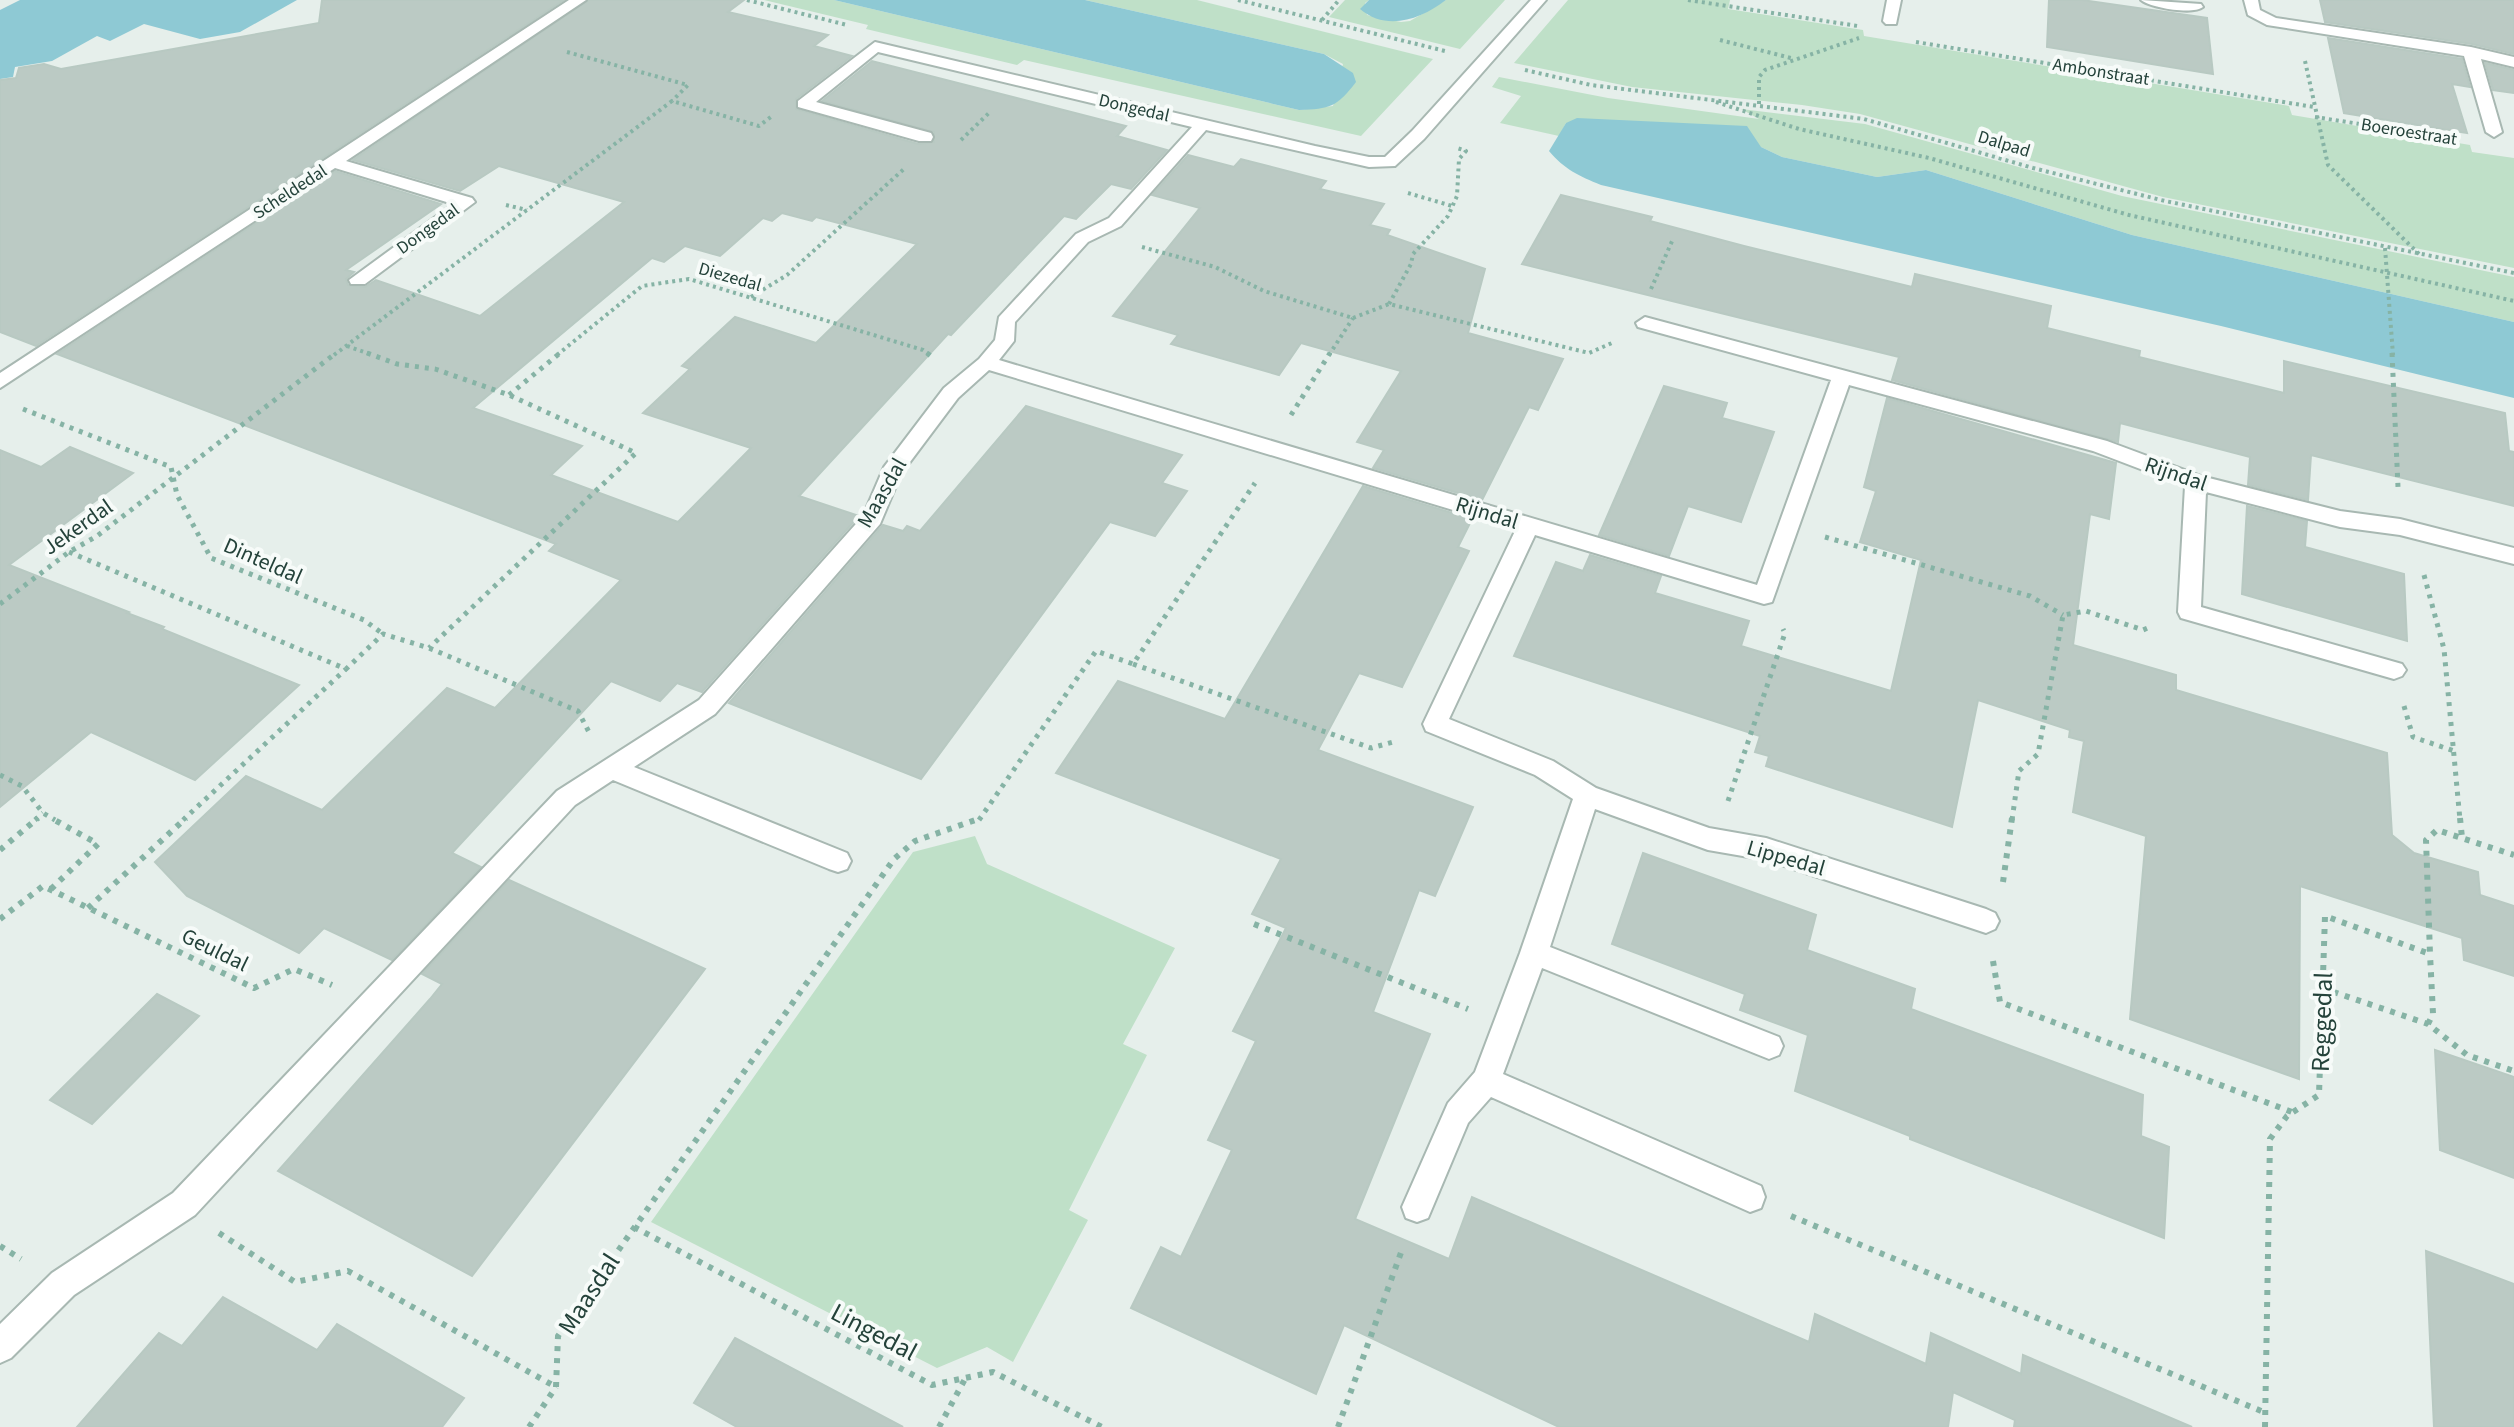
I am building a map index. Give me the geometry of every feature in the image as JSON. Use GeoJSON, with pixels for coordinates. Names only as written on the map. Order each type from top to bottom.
{"type":"FeatureCollection","features":[{"type":"Feature","properties":{"kind":"street","name":"Scheldedal"},"geometry":{"type":"LineString","coordinates":[[0,382],[579,0]]}},
{"type":"Feature","properties":{"kind":"street","name":"Dongedal"},"geometry":{"type":"LineString","coordinates":[[875,47],[1369,162],[1389,162],[1418,135],[1539,0]]}},
{"type":"Feature","properties":{"kind":"street"},"geometry":{"type":"LineString","coordinates":[[1891,21],[1894,0]]}},
{"type":"Feature","properties":{"kind":"street"},"geometry":{"type":"LineString","coordinates":[[2148,0],[2196,7]]}},
{"type":"Feature","properties":{"kind":"street"},"geometry":{"type":"LineString","coordinates":[[2251,0],[2253,12],[2260,17],[2514,62]]}},
{"type":"Feature","properties":{"kind":"street"},"geometry":{"type":"LineString","coordinates":[[804,104],[875,47]]}},
{"type":"Feature","properties":{"kind":"street"},"geometry":{"type":"LineString","coordinates":[[2471,52],[2494,132]]}},
{"type":"Feature","properties":{"kind":"street"},"geometry":{"type":"LineString","coordinates":[[804,104],[925,137]]}},
{"type":"Feature","properties":{"kind":"street","name":"Maasdal"},"geometry":{"type":"LineString","coordinates":[[0,1347],[63,1284],[184,1204],[566,798],[707,707],[872,519],[891,472],[962,383],[986,363],[1004,341],[1006,321],[1082,238],[1115,222],[1203,124]]}},
{"type":"Feature","properties":{"kind":"street","name":"Dongedal"},"geometry":{"type":"LineString","coordinates":[[335,163],[466,202],[358,280]]}},
{"type":"Feature","properties":{"kind":"street","name":"Rijndal"},"geometry":{"type":"LineString","coordinates":[[1645,323],[2100,446],[2196,482],[2340,519],[2400,527],[2514,556]]}},
{"type":"Feature","properties":{"kind":"street","name":"Rijndal"},"geometry":{"type":"LineString","coordinates":[[986,363],[1764,596]]}},
{"type":"Feature","properties":{"kind":"street"},"geometry":{"type":"LineString","coordinates":[[1764,596],[1842,376]]}},
{"type":"Feature","properties":{"kind":"street"},"geometry":{"type":"LineString","coordinates":[[2196,482],[2189,612],[2394,670]]}},
{"type":"Feature","properties":{"kind":"street"},"geometry":{"type":"LineString","coordinates":[[1435,724],[1528,526]]}},
{"type":"Feature","properties":{"kind":"street","name":"Lippedal"},"geometry":{"type":"LineString","coordinates":[[1435,724],[1544,768],[1587,795],[1715,840],[1766,849],[1986,921]]}},
{"type":"Feature","properties":{"kind":"street"},"geometry":{"type":"LineString","coordinates":[[610,768],[838,861]]}},
{"type":"Feature","properties":{"kind":"street"},"geometry":{"type":"LineString","coordinates":[[1417,1207],[1458,1113],[1486,1081],[1534,953],[1587,795]]}},
{"type":"Feature","properties":{"kind":"street"},"geometry":{"type":"LineString","coordinates":[[1534,953],[1769,1046]]}},
{"type":"Feature","properties":{"kind":"street"},"geometry":{"type":"LineString","coordinates":[[1486,1081],[1750,1197]]}},
{"type":"Feature","properties":{"kind":"path"},"geometry":{"type":"LineString","coordinates":[[747,0],[857,27],[875,47]]}},
{"type":"Feature","properties":{"kind":"path","name":"Dalpad"},"geometry":{"type":"LineString","coordinates":[[1238,0],[1591,85],[1864,119],[2105,187],[2514,273]]}},
{"type":"Feature","properties":{"kind":"path"},"geometry":{"type":"LineString","coordinates":[[1322,20],[1339,0]]}},
{"type":"Feature","properties":{"kind":"path","name":"Ambonstraat"},"geometry":{"type":"LineString","coordinates":[[1688,0],[1871,28],[1872,34],[1888,38],[2314,107]]}},
{"type":"Feature","properties":{"kind":"path"},"geometry":{"type":"LineString","coordinates":[[1732,7],[1735,0]]}},
{"type":"Feature","properties":{"kind":"path"},"geometry":{"type":"LineString","coordinates":[[1888,38],[1891,21]]}},
{"type":"Feature","properties":{"kind":"path"},"geometry":{"type":"LineString","coordinates":[[2299,26],[2315,117],[2328,165],[2420,255]]}},
{"type":"Feature","properties":{"kind":"path"},"geometry":{"type":"LineString","coordinates":[[1759,104],[1759,77],[1765,70],[1792,58],[1872,34]]}},
{"type":"Feature","properties":{"kind":"path"},"geometry":{"type":"LineString","coordinates":[[14,405],[171,467],[173,476],[672,101],[688,85],[520,39]]}},
{"type":"Feature","properties":{"kind":"path"},"geometry":{"type":"LineString","coordinates":[[1720,40],[1792,58]]}},
{"type":"Feature","properties":{"kind":"path"},"geometry":{"type":"LineString","coordinates":[[954,145],[1022,82]]}},
{"type":"Feature","properties":{"kind":"path"},"geometry":{"type":"LineString","coordinates":[[1706,99],[1799,129],[1929,158],[2129,215],[2514,301]]}},
{"type":"Feature","properties":{"kind":"path"},"geometry":{"type":"LineString","coordinates":[[672,101],[759,126],[782,108],[804,104]]}},
{"type":"Feature","properties":{"kind":"path","name":"Boeroestraat"},"geometry":{"type":"LineString","coordinates":[[2315,117],[2463,141]]}},
{"type":"Feature","properties":{"kind":"path"},"geometry":{"type":"LineString","coordinates":[[1389,304],[1411,264],[1413,254],[1448,216],[1457,196],[1459,159],[1466,151],[1418,135]]}},
{"type":"Feature","properties":{"kind":"path"},"geometry":{"type":"LineString","coordinates":[[750,298],[787,275],[912,162]]}},
{"type":"Feature","properties":{"kind":"path"},"geometry":{"type":"LineString","coordinates":[[1096,231],[1146,249],[1215,267],[1264,291],[1353,318]]}},
{"type":"Feature","properties":{"kind":"path"},"geometry":{"type":"LineString","coordinates":[[1435,724],[1387,746],[1371,748],[1133,664],[1273,456],[1278,435],[1353,318],[1389,304],[1589,353],[1597,347],[1616,342],[1645,323],[1645,302],[1673,239]]}},
{"type":"Feature","properties":{"kind":"path"},"geometry":{"type":"LineString","coordinates":[[2385,248],[2390,293],[2400,527],[2426,579],[2444,649],[2462,838]]}},
{"type":"Feature","properties":{"kind":"path","name":"Diezedal"},"geometry":{"type":"LineString","coordinates":[[509,395],[642,286],[689,279],[923,350],[937,360],[947,375],[962,383]]}},
{"type":"Feature","properties":{"kind":"path"},"geometry":{"type":"LineString","coordinates":[[347,346],[397,364],[435,369],[509,395],[636,453],[429,648]]}},
{"type":"Feature","properties":{"kind":"path","name":"Jekerdal"},"geometry":{"type":"LineString","coordinates":[[0,604],[69,552],[97,536],[173,476]]}},
{"type":"Feature","properties":{"kind":"path","name":"Dinteldal"},"geometry":{"type":"LineString","coordinates":[[173,476],[177,495],[211,558],[364,620],[383,634],[429,648],[578,711],[610,768]]}},
{"type":"Feature","properties":{"kind":"path"},"geometry":{"type":"LineString","coordinates":[[1788,526],[2030,596],[2063,615],[2086,611],[2143,630],[2189,612]]}},
{"type":"Feature","properties":{"kind":"path"},"geometry":{"type":"LineString","coordinates":[[69,552],[346,669]]}},
{"type":"Feature","properties":{"kind":"path"},"geometry":{"type":"LineString","coordinates":[[1715,840],[1785,633],[1764,596]]}},
{"type":"Feature","properties":{"kind":"path"},"geometry":{"type":"LineString","coordinates":[[2063,615],[2038,754],[2019,771],[1999,908],[1986,921],[2000,1002],[2293,1112]]}},
{"type":"Feature","properties":{"kind":"path"},"geometry":{"type":"LineString","coordinates":[[88,908],[383,634]]}},
{"type":"Feature","properties":{"kind":"path","name":"Maasdal"},"geometry":{"type":"LineString","coordinates":[[556,1387],[558,1336],[894,859],[915,841],[979,820],[1096,651],[1133,664]]}},
{"type":"Feature","properties":{"kind":"path"},"geometry":{"type":"LineString","coordinates":[[2394,670],[2413,737],[2454,751]]}},
{"type":"Feature","properties":{"kind":"path"},"geometry":{"type":"LineString","coordinates":[[0,775],[22,786],[43,813],[98,844],[51,890]]}},
{"type":"Feature","properties":{"kind":"path"},"geometry":{"type":"LineString","coordinates":[[0,850],[43,813]]}},
{"type":"Feature","properties":{"kind":"path"},"geometry":{"type":"LineString","coordinates":[[2428,1024],[2433,1014],[2426,840],[2437,830],[2514,855]]}},
{"type":"Feature","properties":{"kind":"path","name":"Geuldal"},"geometry":{"type":"LineString","coordinates":[[0,919],[43,886],[254,988],[294,969],[373,1003]]}},
{"type":"Feature","properties":{"kind":"path","name":"Reggedal"},"geometry":{"type":"LineString","coordinates":[[2265,1427],[2270,1139],[2293,1112],[2319,1095],[2325,916],[2430,954]]}},
{"type":"Feature","properties":{"kind":"path"},"geometry":{"type":"LineString","coordinates":[[1254,924],[1507,1024]]}},
{"type":"Feature","properties":{"kind":"path"},"geometry":{"type":"LineString","coordinates":[[2322,988],[2428,1024],[2467,1055],[2514,1071]]}},
{"type":"Feature","properties":{"kind":"path"},"geometry":{"type":"LineString","coordinates":[[1750,1197],[1871,1251],[2266,1413]]}},
{"type":"Feature","properties":{"kind":"path"},"geometry":{"type":"LineString","coordinates":[[184,1204],[221,1234],[295,1282],[348,1271],[556,1387],[529,1427]]}},
{"type":"Feature","properties":{"kind":"path"},"geometry":{"type":"LineString","coordinates":[[1338,1427],[1417,1207]]}},
{"type":"Feature","properties":{"kind":"path","name":"Lingedal"},"geometry":{"type":"LineString","coordinates":[[634,1227],[932,1385],[993,1372],[1102,1427]]}},
{"type":"Feature","properties":{"kind":"path"},"geometry":{"type":"LineString","coordinates":[[939,1427],[965,1378]]}},
{"type":"Feature","properties":{"kind":"green space"},"geometry":{"type":"Polygon","coordinates":[[[764,0],[834,0],[1299,110],[1333,106],[1343,64],[1324,54],[1085,0],[1197,0],[1433,59],[1361,136],[1024,60],[1017,65],[866,29],[868,25],[764,0]]]}},
{"type":"Feature","properties":{"kind":"green space"},"geometry":{"type":"Polygon","coordinates":[[[1345,0],[1369,0],[1365,3],[1367,15],[1401,22],[1410,21],[1446,0],[1505,0],[1460,49],[1329,17],[1345,0]]]}},
{"type":"Feature","properties":{"kind":"green space"},"geometry":{"type":"Polygon","coordinates":[[[1568,0],[1730,0],[1728,9],[1863,30],[1864,36],[2289,106],[2292,115],[2470,145],[2472,152],[2514,158],[2514,268],[2163,197],[1860,114],[1632,87],[1514,63],[1568,0]]]}},
{"type":"Feature","properties":{"kind":"green space"},"geometry":{"type":"Polygon","coordinates":[[[1499,77],[1608,98],[1759,119],[1741,109],[1865,124],[2122,196],[2514,277],[2514,322],[2132,235],[1926,170],[1877,177],[1782,157],[1761,147],[1566,123],[1559,136],[1500,123],[1521,96],[1492,87],[1499,77]]]}},
{"type":"Feature","properties":{"kind":"green space"},"geometry":{"type":"Polygon","coordinates":[[[975,836],[987,864],[1175,948],[1123,1044],[1147,1055],[1069,1210],[1088,1220],[1013,1362],[987,1347],[937,1368],[651,1222],[913,852],[975,836]]]}},
{"type":"Feature","properties":{"kind":"water"},"geometry":{"type":"Polygon","coordinates":[[[20,0],[297,0],[240,32],[200,39],[144,24],[110,41],[97,36],[52,61],[15,67],[13,77],[0,79],[0,10],[20,0]]]}},
{"type":"Feature","properties":{"kind":"water"},"geometry":{"type":"Polygon","coordinates":[[[834,0],[1085,0],[1324,54],[1353,73],[1356,82],[1332,105],[1299,110],[834,0]]]}},
{"type":"Feature","properties":{"kind":"water"},"geometry":{"type":"Polygon","coordinates":[[[1369,0],[1446,0],[1426,13],[1392,21],[1370,16],[1360,9],[1369,0]]]}},
{"type":"Feature","properties":{"kind":"water"},"geometry":{"type":"Polygon","coordinates":[[[1577,118],[1747,126],[1761,147],[1782,157],[1877,177],[1926,170],[2132,235],[2514,322],[2514,398],[2221,326],[1601,185],[1572,171],[1549,151],[1566,123],[1577,118]]]}},
{"type":"Feature","properties":{"kind":"building"},"geometry":{"type":"Polygon","coordinates":[[[322,0],[564,0],[36,346],[0,332],[0,80],[16,78],[19,68],[44,64],[61,69],[319,23],[322,0]]]}},
{"type":"Feature","properties":{"kind":"building"},"geometry":{"type":"Polygon","coordinates":[[[589,0],[744,0],[728,12],[828,35],[814,46],[852,56],[796,99],[796,109],[918,144],[934,142],[934,132],[822,101],[872,61],[1126,126],[1117,136],[1167,150],[1131,189],[1111,184],[1076,219],[1064,216],[951,335],[948,334],[799,496],[859,516],[702,692],[677,683],[660,701],[611,681],[452,853],[481,867],[392,960],[324,928],[299,953],[187,896],[155,862],[246,776],[322,810],[447,688],[495,708],[621,580],[549,551],[556,544],[57,354],[335,171],[441,204],[346,270],[354,272],[346,279],[348,285],[365,287],[376,280],[480,316],[624,202],[499,166],[460,191],[353,160],[589,0]],[[782,213],[772,221],[763,218],[720,256],[685,246],[664,262],[652,258],[473,408],[582,446],[551,475],[678,522],[751,448],[643,413],[690,369],[682,366],[735,317],[816,343],[917,244],[816,217],[812,221],[782,213]]]}},
{"type":"Feature","properties":{"kind":"building"},"geometry":{"type":"Polygon","coordinates":[[[2049,0],[2082,0],[2207,18],[2213,74],[2047,47],[2049,0]]]}},
{"type":"Feature","properties":{"kind":"building"},"geometry":{"type":"Polygon","coordinates":[[[2320,0],[2514,0],[2514,54],[2472,44],[2325,22],[2320,0]]]}},
{"type":"Feature","properties":{"kind":"building"},"geometry":{"type":"Polygon","coordinates":[[[2328,38],[2462,59],[2470,87],[2452,84],[2467,133],[2344,113],[2328,38]]]}},
{"type":"Feature","properties":{"kind":"building"},"geometry":{"type":"Polygon","coordinates":[[[2485,63],[2514,70],[2514,93],[2493,90],[2485,63]]]}},
{"type":"Feature","properties":{"kind":"building"},"geometry":{"type":"Polygon","coordinates":[[[1188,155],[1234,167],[1241,159],[1326,181],[1320,189],[1384,204],[1370,225],[1390,230],[1387,235],[1485,269],[1468,333],[1563,359],[1538,410],[1529,407],[1482,500],[1373,468],[1384,450],[1357,442],[1401,371],[1301,343],[1279,375],[1171,344],[1178,335],[1113,316],[1200,208],[1152,195],[1188,155]]]}},
{"type":"Feature","properties":{"kind":"building"},"geometry":{"type":"Polygon","coordinates":[[[1561,195],[1652,217],[1650,221],[1744,246],[1912,287],[1915,274],[2051,306],[2047,328],[2140,351],[2139,357],[2284,393],[2284,361],[2505,413],[2509,451],[2514,452],[2514,506],[2311,455],[2308,500],[2248,485],[2250,457],[2120,423],[2118,442],[1892,380],[1899,357],[1522,264],[1561,195]]]}},
{"type":"Feature","properties":{"kind":"building"},"geometry":{"type":"Polygon","coordinates":[[[1664,386],[1727,403],[1722,418],[1774,432],[1741,522],[1688,506],[1669,556],[1599,535],[1664,386]]]}},
{"type":"Feature","properties":{"kind":"building"},"geometry":{"type":"Polygon","coordinates":[[[1887,398],[2116,463],[2109,519],[2090,514],[2073,645],[2176,675],[2176,690],[2387,753],[2392,835],[2414,853],[2478,872],[2480,895],[2514,906],[2514,976],[2464,960],[2462,938],[2300,886],[2299,1079],[2130,1019],[2146,836],[2073,812],[2084,741],[2069,737],[2070,730],[1978,700],[1952,827],[1766,766],[1769,756],[1755,752],[1760,736],[1514,656],[1556,562],[1583,571],[1590,555],[1661,576],[1655,593],[1749,621],[1741,646],[1891,691],[1921,560],[1860,542],[1876,491],[1864,487],[1887,398]]]}},
{"type":"Feature","properties":{"kind":"building"},"geometry":{"type":"Polygon","coordinates":[[[1026,406],[1182,455],[1162,483],[1187,491],[1155,536],[1110,522],[921,779],[729,703],[883,525],[903,531],[907,526],[920,531],[1026,406]]]}},
{"type":"Feature","properties":{"kind":"building"},"geometry":{"type":"Polygon","coordinates":[[[70,447],[133,473],[9,565],[129,612],[164,627],[162,629],[299,685],[195,780],[91,732],[0,807],[0,450],[41,467],[70,447]]]}},
{"type":"Feature","properties":{"kind":"building"},"geometry":{"type":"Polygon","coordinates":[[[1363,486],[1472,519],[1458,547],[1469,551],[1402,687],[1359,673],[1318,750],[1473,807],[1435,896],[1419,890],[1373,1012],[1430,1034],[1355,1219],[1449,1259],[1472,1197],[1809,1342],[1815,1314],[1926,1364],[1931,1333],[2021,1374],[2023,1355],[2192,1427],[2014,1427],[2015,1420],[1953,1392],[1948,1427],[1559,1427],[1344,1325],[1316,1394],[1131,1308],[1161,1247],[1181,1257],[1232,1150],[1208,1140],[1256,1041],[1233,1031],[1286,928],[1252,914],[1281,859],[1056,773],[1118,681],[1225,719],[1363,486]]]}},
{"type":"Feature","properties":{"kind":"building"},"geometry":{"type":"Polygon","coordinates":[[[2247,506],[2307,521],[2305,547],[2404,574],[2407,641],[2242,594],[2247,506]]]}},
{"type":"Feature","properties":{"kind":"building"},"geometry":{"type":"Polygon","coordinates":[[[1643,853],[1816,915],[1807,950],[1915,989],[1911,1009],[2143,1095],[2141,1136],[2169,1147],[2164,1238],[1795,1091],[1808,1035],[1740,1010],[1745,994],[1612,944],[1643,853]]]}},
{"type":"Feature","properties":{"kind":"building"},"geometry":{"type":"Polygon","coordinates":[[[509,880],[705,969],[472,1276],[278,1171],[442,984],[422,974],[509,880]]]}},
{"type":"Feature","properties":{"kind":"building"},"geometry":{"type":"Polygon","coordinates":[[[157,994],[199,1016],[92,1124],[50,1100],[157,994]]]}},
{"type":"Feature","properties":{"kind":"building"},"geometry":{"type":"Polygon","coordinates":[[[2435,1050],[2514,1077],[2514,1178],[2440,1150],[2435,1050]]]}},
{"type":"Feature","properties":{"kind":"building"},"geometry":{"type":"Polygon","coordinates":[[[2426,1251],[2514,1284],[2514,1427],[2434,1427],[2426,1251]]]}},
{"type":"Feature","properties":{"kind":"building"},"geometry":{"type":"Polygon","coordinates":[[[223,1297],[317,1350],[337,1324],[464,1398],[442,1427],[77,1427],[159,1333],[182,1346],[223,1297]]]}},
{"type":"Feature","properties":{"kind":"building"},"geometry":{"type":"Polygon","coordinates":[[[735,1338],[903,1427],[737,1427],[694,1403],[735,1338]]]}}]}
